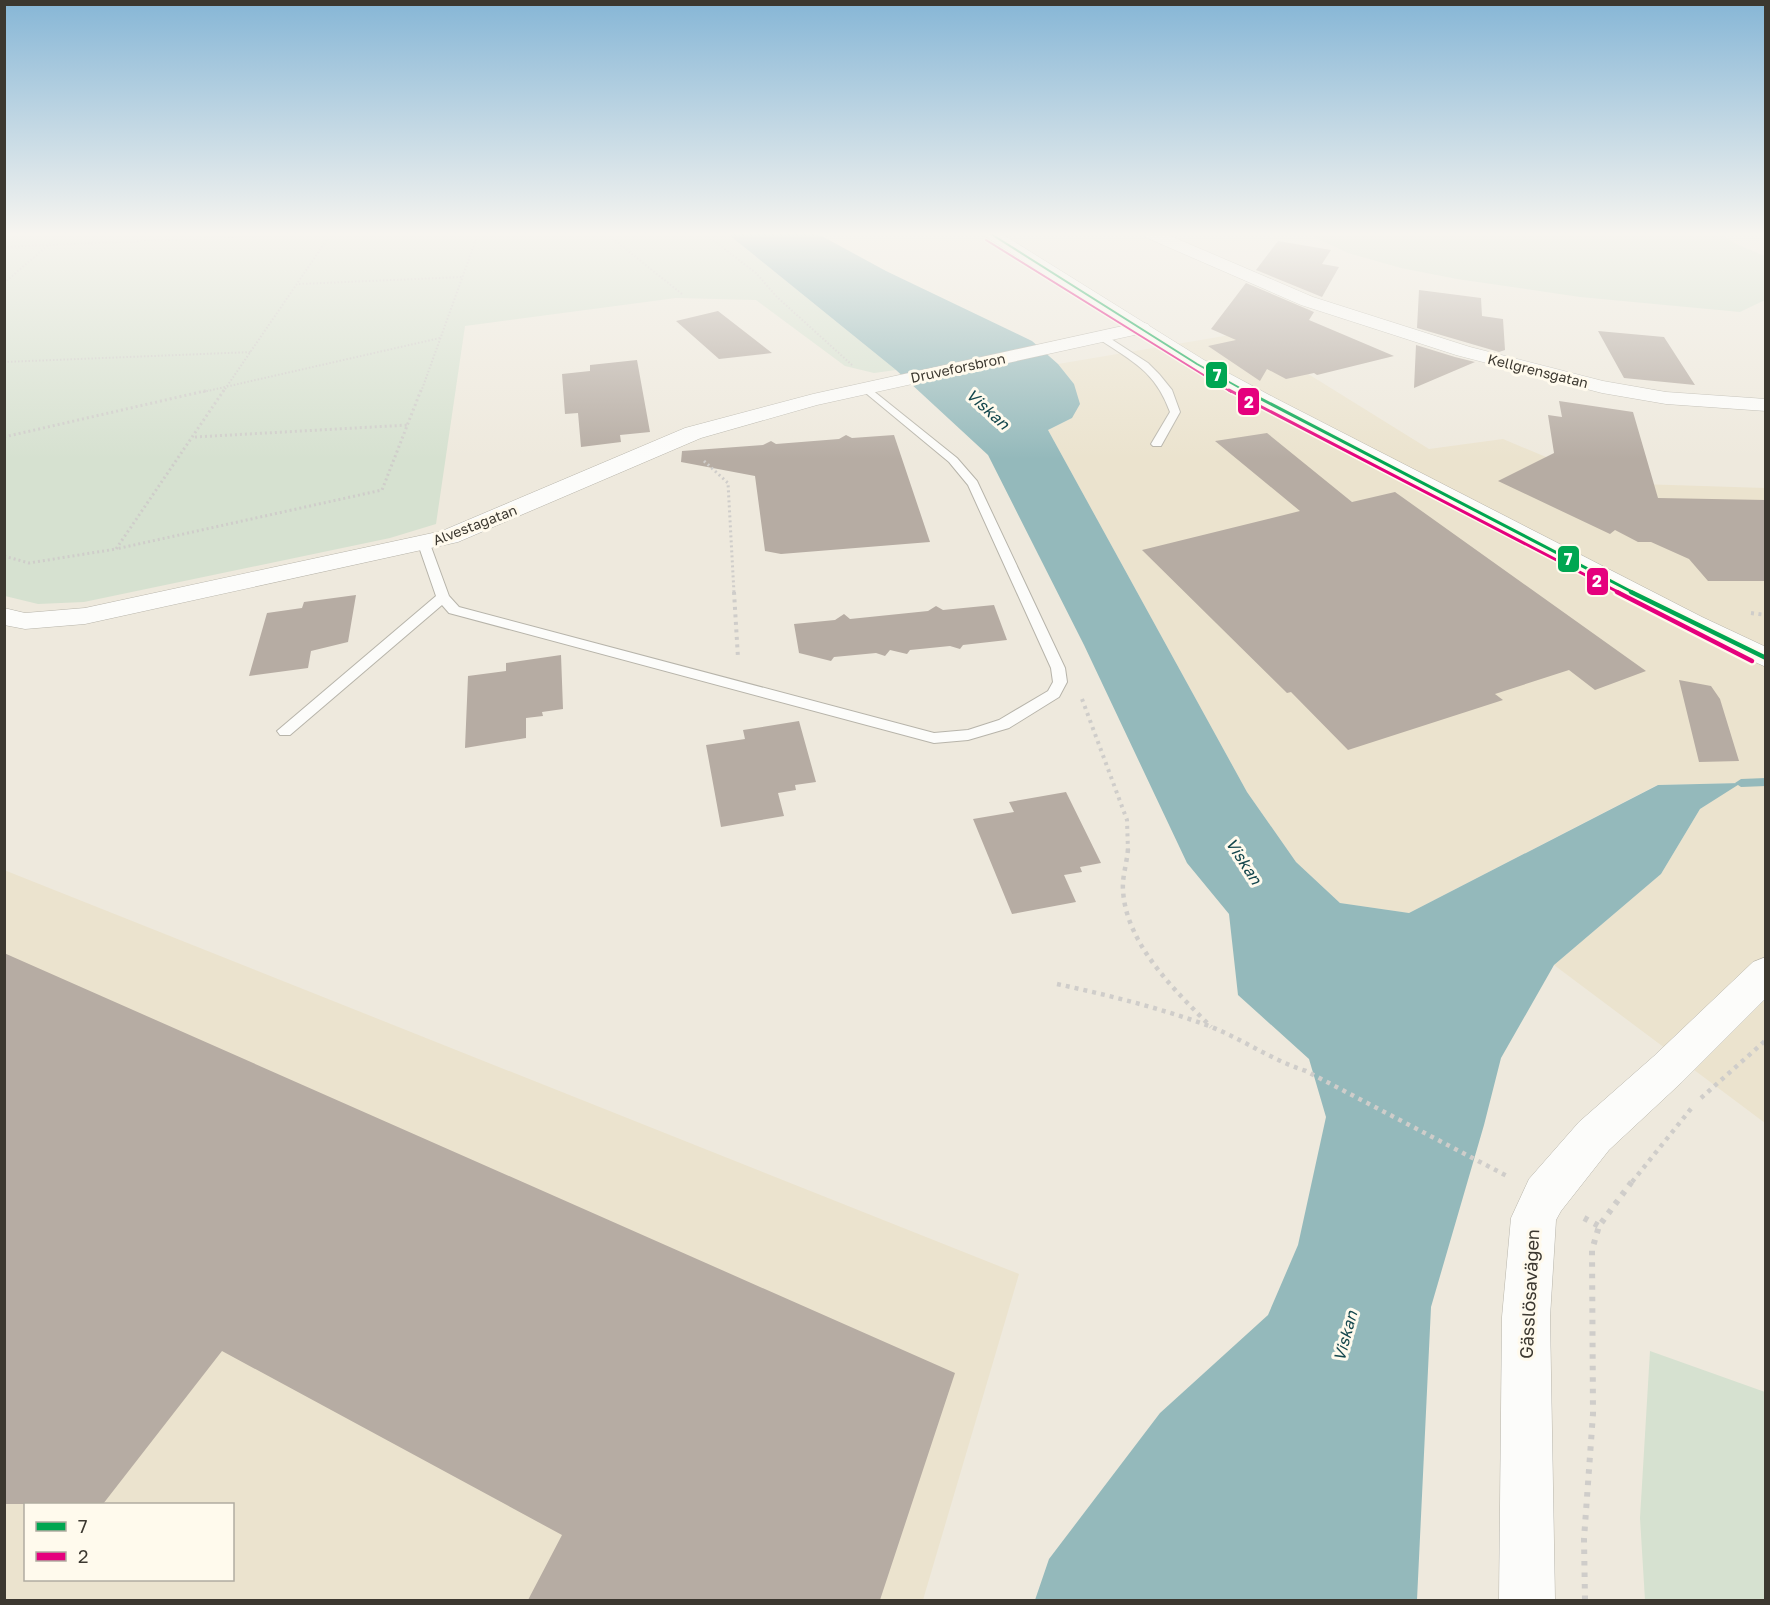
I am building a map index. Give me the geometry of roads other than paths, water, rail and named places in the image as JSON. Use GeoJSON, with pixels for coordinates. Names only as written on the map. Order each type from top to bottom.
{"type":"FeatureCollection","features":[{"type":"Feature","properties":{"kind":"street"},"geometry":{"type":"LineString","coordinates":[[1110,309],[1197,364],[1267,404],[1763,658]]}},
{"type":"Feature","properties":{"kind":"street","name":"Kellgrensgatan"},"geometry":{"type":"LineString","coordinates":[[1332,309],[1463,351],[1602,387],[1666,398],[1766,405]]}},
{"type":"Feature","properties":{"kind":"street"},"geometry":{"type":"LineString","coordinates":[[1102,337],[1141,328]]}},
{"type":"Feature","properties":{"kind":"street","name":"Druveforsbron"},"geometry":{"type":"LineString","coordinates":[[896,381],[1102,337]]}},
{"type":"Feature","properties":{"kind":"street","name":"Alvestagatan"},"geometry":{"type":"LineString","coordinates":[[4,616],[26,621],[85,616],[424,544],[477,526],[693,433],[813,400],[896,381]]}},
{"type":"Feature","properties":{"kind":"street","name":"Gässlösavägen"},"geometry":{"type":"LineString","coordinates":[[1527,1600],[1526,1317],[1534,1218],[1545,1195],[1594,1136],[1668,1069],[1766,973]]}},
{"type":"Feature","properties":{"kind":"lane"},"geometry":{"type":"LineString","coordinates":[[1102,337],[1144,365],[1167,390],[1175,412],[1157,444]]}},
{"type":"Feature","properties":{"kind":"lane"},"geometry":{"type":"LineString","coordinates":[[424,544],[443,597],[454,610],[934,738],[968,735],[1004,724],[1053,694],[1060,681],[1058,668],[974,484],[953,460],[866,388]]}},
{"type":"Feature","properties":{"kind":"lane"},"geometry":{"type":"LineString","coordinates":[[285,731],[443,597]]}},
{"type":"Feature","properties":{"kind":"water","name":"Viskan"},"geometry":{"type":"Polygon","coordinates":[[[821,309],[965,309],[1032,341],[1058,364],[1074,384],[1080,404],[1072,418],[1048,430],[1247,792],[1296,862],[1340,903],[1409,913],[1658,785],[1741,783],[1700,809],[1661,874],[1554,965],[1501,1058],[1431,1307],[1417,1600],[1035,1600],[1049,1559],[1160,1413],[1268,1315],[1298,1245],[1326,1117],[1309,1059],[1238,995],[1229,914],[1187,863],[1084,645],[988,455],[896,370],[821,309]]]}},
{"type":"Feature","properties":{"kind":"waterway"},"geometry":{"type":"LineString","coordinates":[[1741,783],[1766,782]]}}]}
